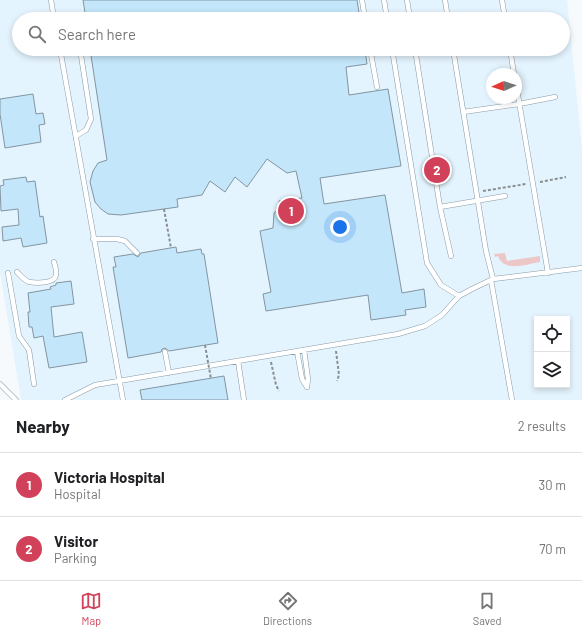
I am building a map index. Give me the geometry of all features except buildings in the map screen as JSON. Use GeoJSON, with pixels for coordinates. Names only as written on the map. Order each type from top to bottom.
{"type":"FeatureCollection","features":[{"type":"Feature","properties":{"kind":"lane"},"geometry":{"type":"LineString","coordinates":[[51,0],[53,12]]}},
{"type":"Feature","properties":{"kind":"lane"},"geometry":{"type":"LineString","coordinates":[[362,0],[364,12]]}},
{"type":"Feature","properties":{"kind":"lane"},"geometry":{"type":"LineString","coordinates":[[384,0],[386,12]]}},
{"type":"Feature","properties":{"kind":"lane"},"geometry":{"type":"LineString","coordinates":[[407,0],[409,12]]}},
{"type":"Feature","properties":{"kind":"lane"},"geometry":{"type":"LineString","coordinates":[[445,0],[447,12]]}},
{"type":"Feature","properties":{"kind":"lane"},"geometry":{"type":"LineString","coordinates":[[502,0],[504,12]]}},
{"type":"Feature","properties":{"kind":"lane"},"geometry":{"type":"LineString","coordinates":[[61,56],[123,400]]}},
{"type":"Feature","properties":{"kind":"lane"},"geometry":{"type":"LineString","coordinates":[[76,136],[86,130],[91,119],[81,56]]}},
{"type":"Feature","properties":{"kind":"lane"},"geometry":{"type":"LineString","coordinates":[[371,56],[377,87]]}},
{"type":"Feature","properties":{"kind":"lane"},"geometry":{"type":"LineString","coordinates":[[393,56],[428,263],[441,285],[459,296]]}},
{"type":"Feature","properties":{"kind":"lane"},"geometry":{"type":"LineString","coordinates":[[416,56],[440,207],[451,256]]}},
{"type":"Feature","properties":{"kind":"lane"},"geometry":{"type":"LineString","coordinates":[[454,56],[512,400]]}},
{"type":"Feature","properties":{"kind":"lane"},"geometry":{"type":"LineString","coordinates":[[511,56],[513,68]]}},
{"type":"Feature","properties":{"kind":"lane"},"geometry":{"type":"LineString","coordinates":[[522,103],[555,97]]}},
{"type":"Feature","properties":{"kind":"lane"},"geometry":{"type":"LineString","coordinates":[[463,112],[519,104],[548,273]]}},
{"type":"Feature","properties":{"kind":"lane"},"geometry":{"type":"LineString","coordinates":[[440,207],[505,196]]}},
{"type":"Feature","properties":{"kind":"lane"},"geometry":{"type":"LineString","coordinates":[[93,239],[117,239],[126,241],[137,253]]}},
{"type":"Feature","properties":{"kind":"lane"},"geometry":{"type":"LineString","coordinates":[[17,272],[29,282],[50,282],[56,275],[54,262]]}},
{"type":"Feature","properties":{"kind":"lane"},"geometry":{"type":"LineString","coordinates":[[65,400],[94,385],[398,334],[425,326],[442,315],[459,296],[492,280],[582,269]]}},
{"type":"Feature","properties":{"kind":"lane"},"geometry":{"type":"LineString","coordinates":[[8,273],[20,336],[29,350],[34,384]]}},
{"type":"Feature","properties":{"kind":"lane"},"geometry":{"type":"LineString","coordinates":[[297,351],[302,378],[307,387],[308,379],[304,350]]}},
{"type":"Feature","properties":{"kind":"lane"},"geometry":{"type":"LineString","coordinates":[[165,352],[169,373]]}},
{"type":"Feature","properties":{"kind":"lane"},"geometry":{"type":"LineString","coordinates":[[238,361],[244,400]]}},
{"type":"Feature","properties":{"kind":"lane"},"geometry":{"type":"LineString","coordinates":[[0,384],[16,400]]}},
{"type":"Feature","properties":{"kind":"path"},"geometry":{"type":"LineString","coordinates":[[476,192],[566,177]]}},
{"type":"Feature","properties":{"kind":"path"},"geometry":{"type":"LineString","coordinates":[[164,209],[171,248]]}},
{"type":"Feature","properties":{"kind":"path"},"geometry":{"type":"LineString","coordinates":[[205,345],[211,378]]}},
{"type":"Feature","properties":{"kind":"path"},"geometry":{"type":"LineString","coordinates":[[336,345],[339,375],[337,381]]}},
{"type":"Feature","properties":{"kind":"path"},"geometry":{"type":"LineString","coordinates":[[270,356],[276,385],[279,391]]}},
{"type":"Feature","properties":{"kind":"shaded area"},"geometry":{"type":"Polygon","coordinates":[[[0,0],[567,0],[568,12],[12,12],[12,56],[570,56],[570,30],[582,148],[582,400],[21,400],[0,273],[0,0]]]}},
{"type":"Feature","properties":{"kind":"shaded area"},"geometry":{"type":"Polygon","coordinates":[[[505,253],[507,261],[540,256],[540,262],[510,266],[501,261],[498,256],[495,257],[494,254],[505,253]]]}},
{"type":"Feature","properties":{"kind":"place","name":"Visitor"},"geometry":{"type":"Point","coordinates":[437,170]}},
{"type":"Feature","properties":{"kind":"place","name":"Victoria Hospital"},"geometry":{"type":"Point","coordinates":[291,211]}}]}
